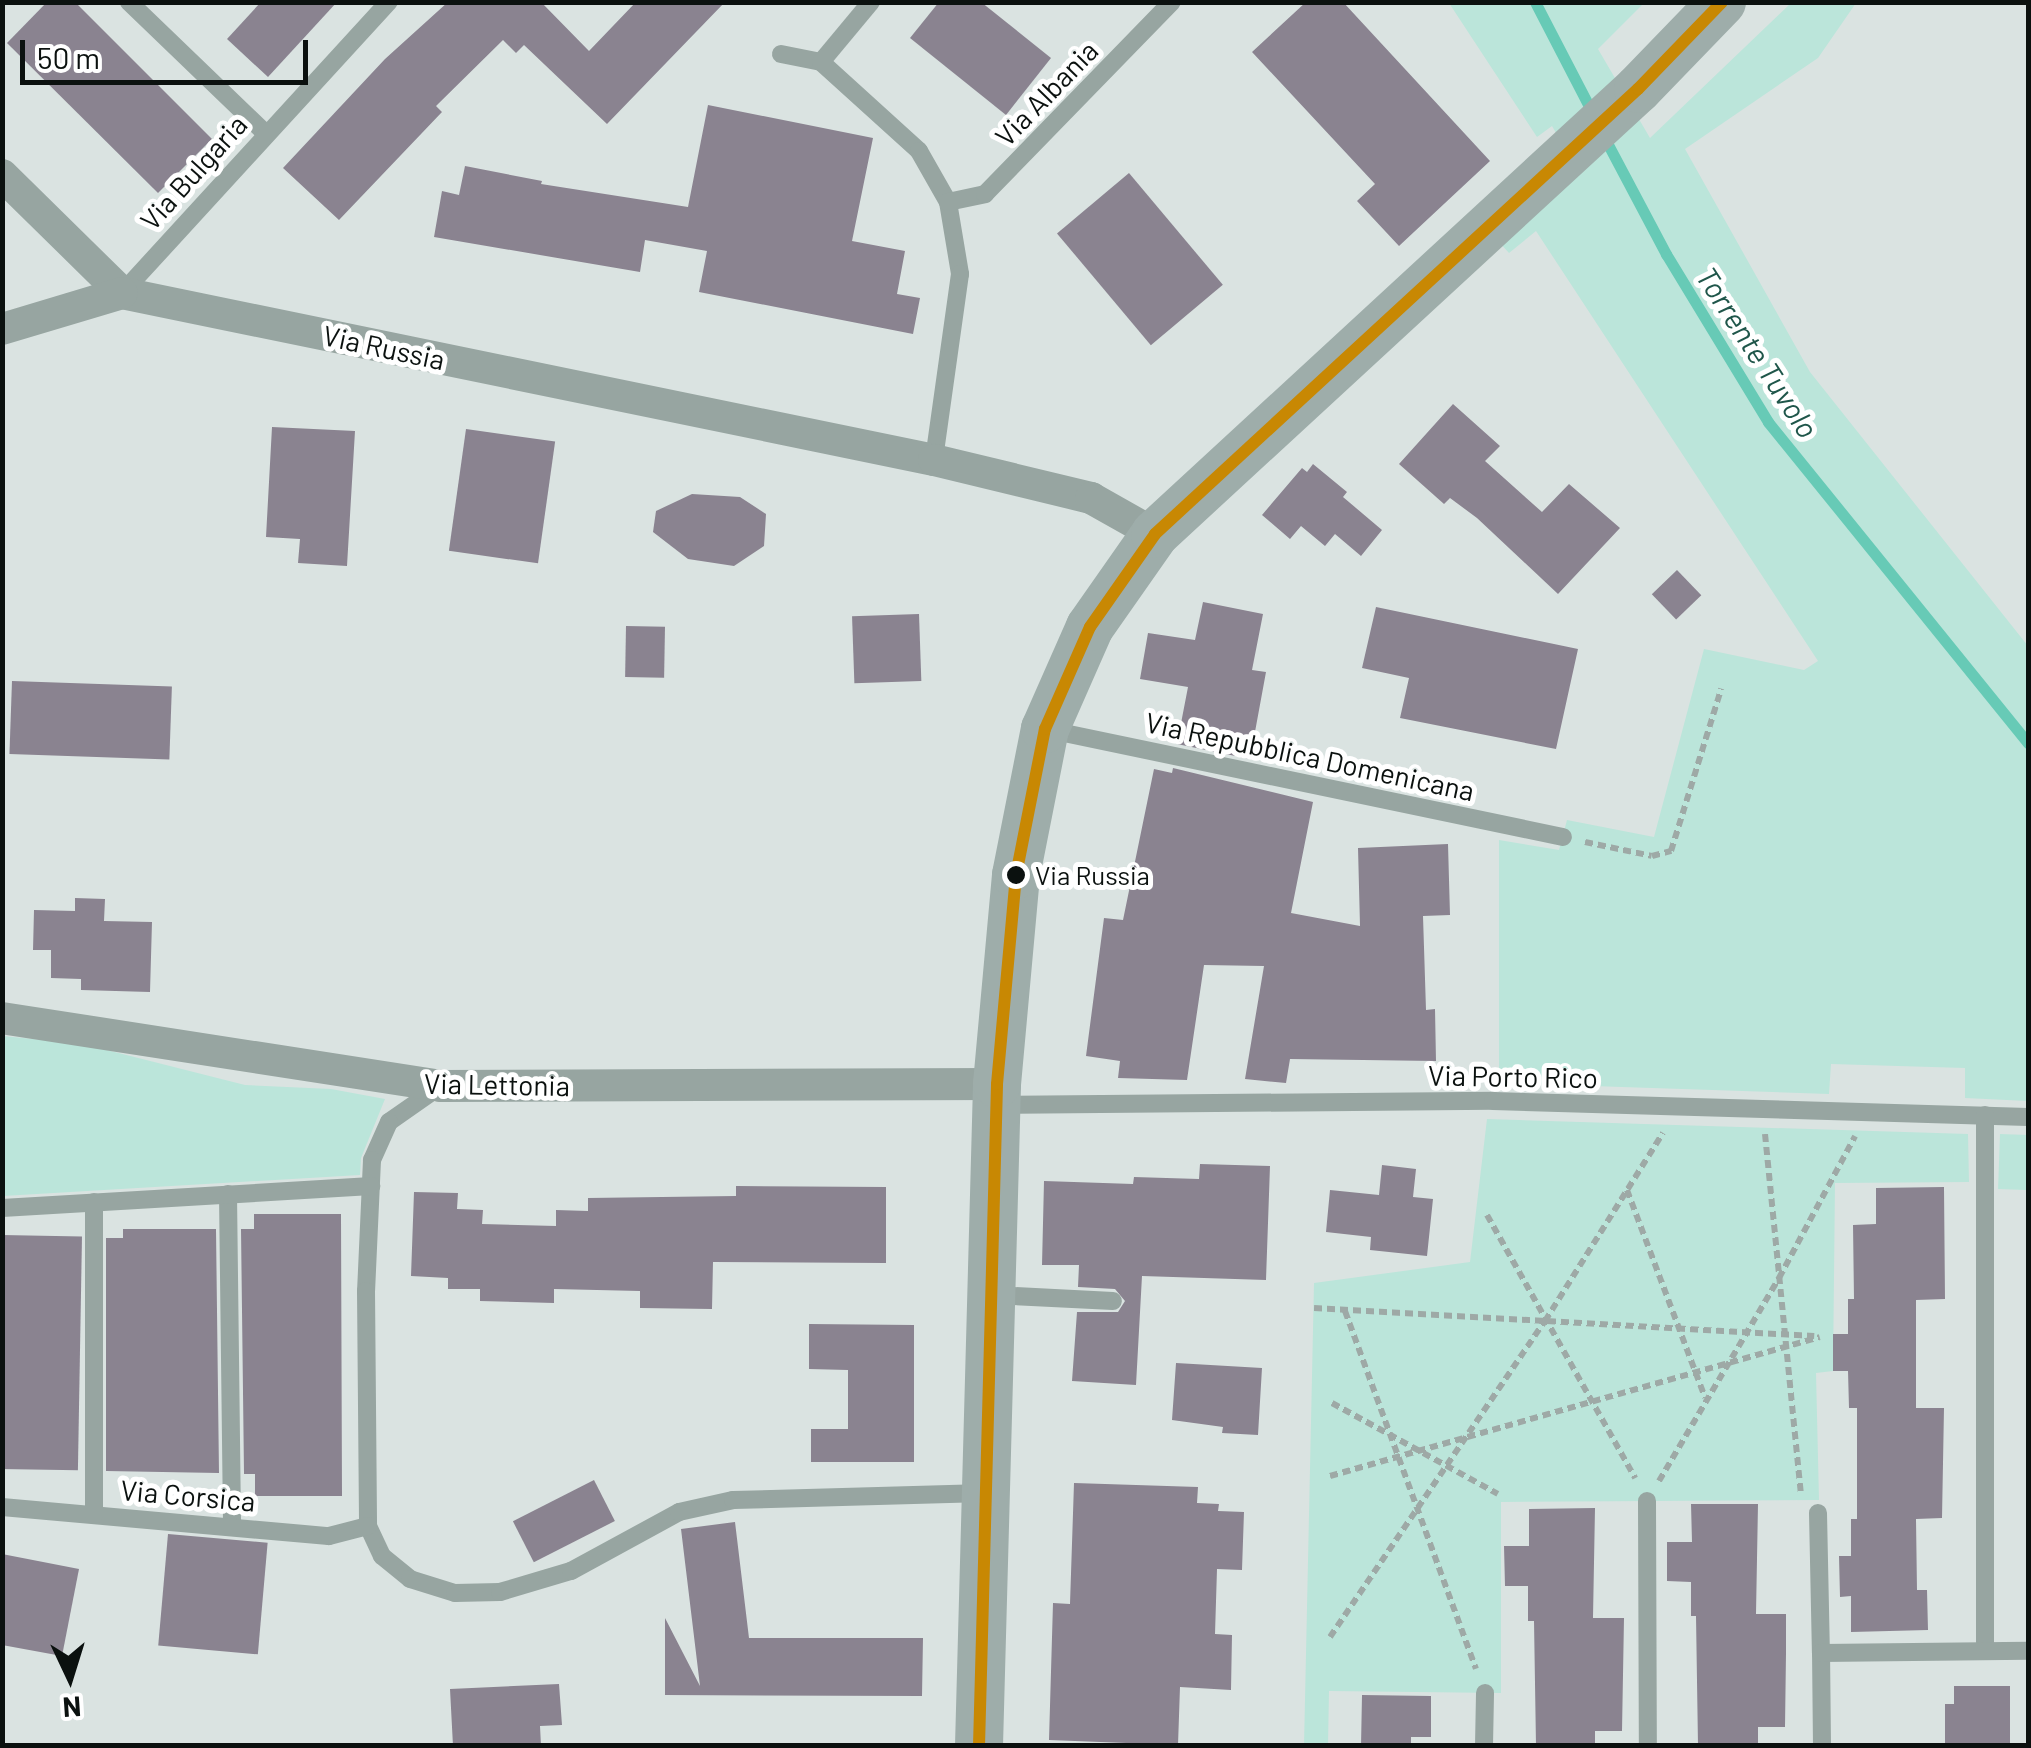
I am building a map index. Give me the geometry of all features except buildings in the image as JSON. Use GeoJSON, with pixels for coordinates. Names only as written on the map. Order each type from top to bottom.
{"type":"FeatureCollection","features":[{"type":"Feature","properties":{"kind":"street"},"geometry":{"type":"LineString","coordinates":[[979,1746],[998,1095],[1016,875],[1045,729],[1090,627],[1155,534],[1638,88],[1722,2]]}},
{"type":"Feature","properties":{"kind":"street"},"geometry":{"type":"LineString","coordinates":[[2,175],[122,293],[2,329]]}},
{"type":"Feature","properties":{"kind":"street","name":"Via Russia"},"geometry":{"type":"LineString","coordinates":[[122,293],[934,460],[1091,498],[1155,534]]}},
{"type":"Feature","properties":{"kind":"street","name":"Via Lettonia"},"geometry":{"type":"LineString","coordinates":[[2,1018],[440,1086],[998,1095]]}},
{"type":"Feature","properties":{"kind":"lane"},"geometry":{"type":"LineString","coordinates":[[129,2],[265,133]]}},
{"type":"Feature","properties":{"kind":"lane"},"geometry":{"type":"LineString","coordinates":[[820,62],[871,2]]}},
{"type":"Feature","properties":{"kind":"lane","name":"Via Albania"},"geometry":{"type":"LineString","coordinates":[[948,202],[986,194],[1172,2]]}},
{"type":"Feature","properties":{"kind":"lane","name":"Via Bulgaria"},"geometry":{"type":"LineString","coordinates":[[122,293],[383,4]]}},
{"type":"Feature","properties":{"kind":"lane"},"geometry":{"type":"LineString","coordinates":[[781,54],[820,62],[919,151],[948,202],[960,274],[934,460]]}},
{"type":"Feature","properties":{"kind":"lane","name":"Via Repubblica Domenicana"},"geometry":{"type":"LineString","coordinates":[[1045,729],[1563,837]]}},
{"type":"Feature","properties":{"kind":"lane"},"geometry":{"type":"LineString","coordinates":[[440,1086],[389,1122],[372,1160],[366,1291],[368,1526],[382,1556],[410,1579],[456,1593],[500,1592],[571,1571],[679,1512],[733,1500],[986,1493]]}},
{"type":"Feature","properties":{"kind":"lane","name":"Via Porto Rico"},"geometry":{"type":"LineString","coordinates":[[998,1095],[1493,1102],[2028,1117]]}},
{"type":"Feature","properties":{"kind":"lane"},"geometry":{"type":"LineString","coordinates":[[1985,1116],[1986,1652]]}},
{"type":"Feature","properties":{"kind":"lane"},"geometry":{"type":"LineString","coordinates":[[2,1208],[371,1186]]}},
{"type":"Feature","properties":{"kind":"lane"},"geometry":{"type":"LineString","coordinates":[[228,1194],[232,1524]]}},
{"type":"Feature","properties":{"kind":"lane"},"geometry":{"type":"LineString","coordinates":[[94,1202],[94,1515]]}},
{"type":"Feature","properties":{"kind":"lane"},"geometry":{"type":"LineString","coordinates":[[992,1294],[1114,1301]]}},
{"type":"Feature","properties":{"kind":"lane"},"geometry":{"type":"LineString","coordinates":[[1647,1501],[1648,1746]]}},
{"type":"Feature","properties":{"kind":"lane","name":"Via Corsica"},"geometry":{"type":"LineString","coordinates":[[2,1507],[232,1524],[329,1536],[368,1526]]}},
{"type":"Feature","properties":{"kind":"lane"},"geometry":{"type":"LineString","coordinates":[[1818,1513],[1822,1746]]}},
{"type":"Feature","properties":{"kind":"lane"},"geometry":{"type":"LineString","coordinates":[[1821,1653],[2028,1651]]}},
{"type":"Feature","properties":{"kind":"lane"},"geometry":{"type":"LineString","coordinates":[[1484,1746],[1485,1694]]}},
{"type":"Feature","properties":{"kind":"path"},"geometry":{"type":"LineString","coordinates":[[1563,837],[1652,856],[1671,850],[1677,843],[1721,689]]}},
{"type":"Feature","properties":{"kind":"path"},"geometry":{"type":"LineString","coordinates":[[1330,1637],[1418,1512],[1444,1464],[1545,1322],[1670,1124]]}},
{"type":"Feature","properties":{"kind":"path"},"geometry":{"type":"LineString","coordinates":[[1764,1128],[1802,1501]]}},
{"type":"Feature","properties":{"kind":"path"},"geometry":{"type":"LineString","coordinates":[[1647,1501],[1780,1278],[1858,1131]]}},
{"type":"Feature","properties":{"kind":"path"},"geometry":{"type":"LineString","coordinates":[[1626,1189],[1706,1400]]}},
{"type":"Feature","properties":{"kind":"path"},"geometry":{"type":"LineString","coordinates":[[1487,1214],[1647,1501]]}},
{"type":"Feature","properties":{"kind":"path"},"geometry":{"type":"LineString","coordinates":[[1314,1308],[1820,1337],[1330,1476]]}},
{"type":"Feature","properties":{"kind":"path"},"geometry":{"type":"LineString","coordinates":[[1345,1310],[1485,1694]]}},
{"type":"Feature","properties":{"kind":"path"},"geometry":{"type":"LineString","coordinates":[[1332,1403],[1498,1494]]}},
{"type":"Feature","properties":{"kind":"green space"},"geometry":{"type":"Polygon","coordinates":[[[1449,3],[1644,3],[1598,49],[1650,138],[1791,3],[1856,3],[1818,58],[1685,149],[1810,372],[2028,646],[2028,1101],[1965,1098],[1965,1068],[1831,1064],[1829,1094],[1499,1083],[1499,840],[1559,850],[1567,820],[1654,837],[1704,649],[1804,670],[1818,661],[1536,231],[1509,253],[1498,241],[1580,174],[1552,126],[1537,137],[1449,3]]]}},
{"type":"Feature","properties":{"kind":"green space"},"geometry":{"type":"Polygon","coordinates":[[[3,1036],[83,1044],[245,1085],[331,1089],[385,1099],[361,1158],[360,1175],[3,1196],[3,1036]]]}},
{"type":"Feature","properties":{"kind":"green space"},"geometry":{"type":"Polygon","coordinates":[[[1487,1119],[1968,1134],[1969,1182],[1835,1183],[1833,1371],[1816,1373],[1819,1500],[1501,1502],[1501,1693],[1329,1691],[1328,1745],[1304,1746],[1314,1283],[1470,1262],[1487,1119]]]}},
{"type":"Feature","properties":{"kind":"green space"},"geometry":{"type":"Polygon","coordinates":[[[2000,1134],[2028,1135],[2026,1190],[1998,1189],[2000,1134]]]}},
{"type":"Feature","properties":{"kind":"waterway","name":"Torrente Tuvolo"},"geometry":{"type":"LineString","coordinates":[[1535,2],[1593,114]]}},
{"type":"Feature","properties":{"kind":"waterway","name":"Torrente Tuvolo"},"geometry":{"type":"LineString","coordinates":[[1603,135],[1666,254],[1768,422],[2028,743]]}},
{"type":"Feature","properties":{"kind":"transit line","name":"50"},"geometry":{"type":"LineString","coordinates":[[979,1746],[997,1084],[1016,875],[1045,729],[1090,627],[1155,534],[1638,89],[1722,2]]}},
{"type":"Feature","properties":{"kind":"place","name":"Via Russia"},"geometry":{"type":"Point","coordinates":[1016,875]}}]}
